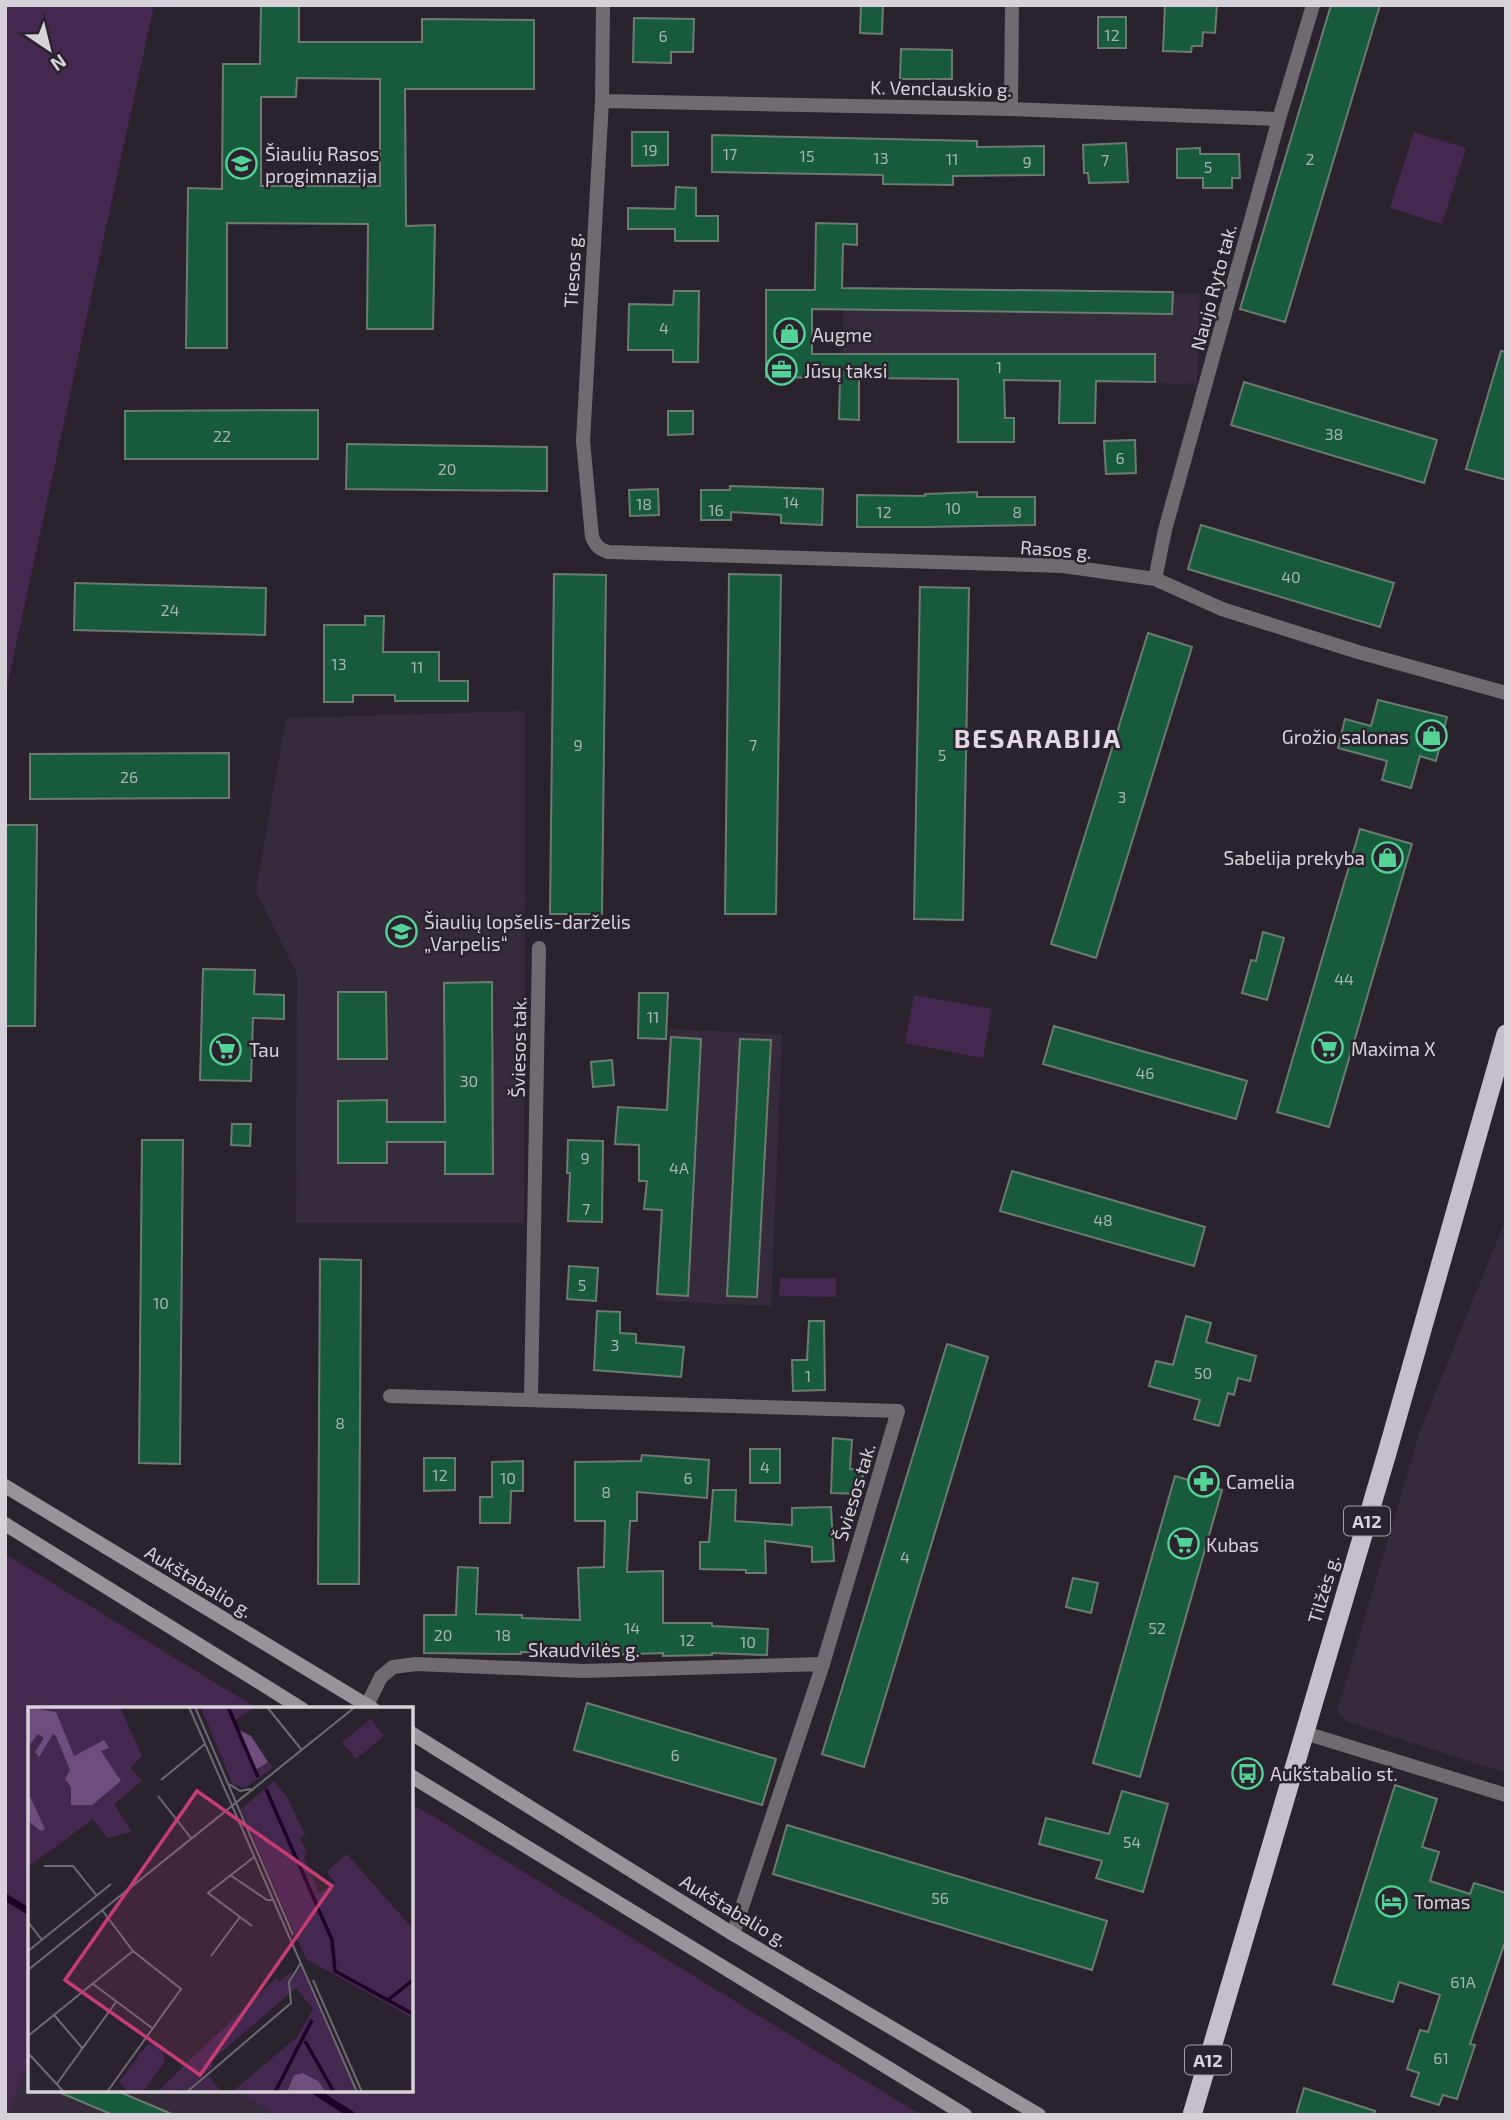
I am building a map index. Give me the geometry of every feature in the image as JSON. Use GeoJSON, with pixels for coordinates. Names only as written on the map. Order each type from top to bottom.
{"type":"FeatureCollection","features":[{"type":"Feature","properties":{"kind":"highway","name":"Tilžės g."},"geometry":{"type":"LineString","coordinates":[[1192,2115],[1387,1453],[1506,1034]]}},
{"type":"Feature","properties":{"kind":"main road","name":"Aukštabalio g."},"geometry":{"type":"LineString","coordinates":[[5,1486],[370,1707]]}},
{"type":"Feature","properties":{"kind":"main road"},"geometry":{"type":"LineString","coordinates":[[5,1524],[299,1707]]}},
{"type":"Feature","properties":{"kind":"main road","name":"Aukštabalio g."},"geometry":{"type":"LineString","coordinates":[[413,1734],[733,1934],[1039,2115]]}},
{"type":"Feature","properties":{"kind":"main road"},"geometry":{"type":"LineString","coordinates":[[413,1777],[965,2115]]}},
{"type":"Feature","properties":{"kind":"street","name":"Tiesos g."},"geometry":{"type":"LineString","coordinates":[[592,537],[583,440],[602,101],[603,5]]}},
{"type":"Feature","properties":{"kind":"street"},"geometry":{"type":"LineString","coordinates":[[1012,5],[1012,109]]}},
{"type":"Feature","properties":{"kind":"street","name":"Naujo Ryto tak."},"geometry":{"type":"LineString","coordinates":[[1155,579],[1165,530],[1313,5]]}},
{"type":"Feature","properties":{"kind":"street","name":"K. Venclauskio g."},"geometry":{"type":"LineString","coordinates":[[602,101],[1012,109],[1279,119]]}},
{"type":"Feature","properties":{"kind":"street","name":"Rasos g."},"geometry":{"type":"LineString","coordinates":[[592,537],[596,545],[608,552],[1063,566],[1155,579],[1255,619],[1358,652],[1506,693]]}},
{"type":"Feature","properties":{"kind":"street","name":"Šviesos tak."},"geometry":{"type":"LineString","coordinates":[[531,1399],[539,948]]}},
{"type":"Feature","properties":{"kind":"street","name":"Šviesos tak."},"geometry":{"type":"LineString","coordinates":[[390,1396],[898,1410],[822,1664],[733,1934]]}},
{"type":"Feature","properties":{"kind":"street","name":"Skaudvilės g."},"geometry":{"type":"LineString","coordinates":[[370,1707],[381,1677],[393,1667],[416,1664],[583,1671],[822,1664]]}},
{"type":"Feature","properties":{"kind":"street"},"geometry":{"type":"LineString","coordinates":[[1305,1733],[1506,1795]]}},
{"type":"Feature","properties":{"kind":"shaded area"},"geometry":{"type":"Polygon","coordinates":[[[5,5],[154,5],[5,696],[5,5]]]}},
{"type":"Feature","properties":{"kind":"shaded area"},"geometry":{"type":"Polygon","coordinates":[[[1414,132],[1466,148],[1442,224],[1390,208],[1414,132]]]}},
{"type":"Feature","properties":{"kind":"shaded area"},"geometry":{"type":"Polygon","coordinates":[[[844,288],[1200,294],[1197,384],[842,377],[844,288]]]}},
{"type":"Feature","properties":{"kind":"shaded area","name":"Šiaulių lopšelis-darželis „Varpelis“"},"geometry":{"type":"Polygon","coordinates":[[[525,711],[524,1223],[296,1223],[297,974],[256,891],[286,718],[525,711]]]}},
{"type":"Feature","properties":{"kind":"shaded area"},"geometry":{"type":"Polygon","coordinates":[[[914,995],[992,1009],[983,1058],[905,1043],[914,995]]]}},
{"type":"Feature","properties":{"kind":"shaded area"},"geometry":{"type":"Polygon","coordinates":[[[669,1029],[782,1034],[771,1306],[656,1301],[669,1029]]]}},
{"type":"Feature","properties":{"kind":"shaded area"},"geometry":{"type":"Polygon","coordinates":[[[1506,1219],[1506,1773],[1348,1722],[1337,1712],[1420,1431],[1506,1219]]]}},
{"type":"Feature","properties":{"kind":"shaded area"},"geometry":{"type":"Polygon","coordinates":[[[780,1278],[836,1278],[836,1297],[779,1296],[780,1278]]]}},
{"type":"Feature","properties":{"kind":"shaded area"},"geometry":{"type":"Polygon","coordinates":[[[5,1554],[255,1707],[28,1707],[28,2065],[5,2115],[5,1554]]]}},
{"type":"Feature","properties":{"kind":"shaded area"},"geometry":{"type":"Polygon","coordinates":[[[413,1804],[921,2115],[273,2115],[238,2092],[413,2092],[413,1804]]]}},
{"type":"Feature","properties":{"kind":"shaded area"},"geometry":{"type":"Polygon","coordinates":[[[28,2065],[28,2092],[238,2092],[273,2115],[7,2115],[28,2065]]]}},
{"type":"Feature","properties":{"kind":"building","name":"Šiaulių Rasos progimnazija"},"geometry":{"type":"Polygon","coordinates":[[[261,5],[299,5],[299,42],[422,42],[422,19],[534,20],[534,89],[405,89],[406,226],[435,225],[433,329],[367,329],[368,224],[227,223],[227,348],[186,348],[188,188],[222,189],[223,64],[260,64],[261,5]],[[297,78],[296,97],[261,97],[261,186],[380,186],[380,79],[297,78]]]}},
{"type":"Feature","properties":{"kind":"building"},"geometry":{"type":"Polygon","coordinates":[[[861,5],[883,5],[882,34],[860,33],[861,5]]]}},
{"type":"Feature","properties":{"kind":"building"},"geometry":{"type":"Polygon","coordinates":[[[1165,5],[1217,5],[1215,33],[1203,32],[1202,46],[1192,46],[1191,52],[1163,51],[1165,5]]]}},
{"type":"Feature","properties":{"kind":"building"},"geometry":{"type":"Polygon","coordinates":[[[1331,5],[1380,5],[1285,322],[1240,309],[1331,5]]]}},
{"type":"Feature","properties":{"kind":"building"},"geometry":{"type":"Polygon","coordinates":[[[1098,17],[1126,17],[1126,48],[1098,48],[1098,17]]]}},
{"type":"Feature","properties":{"kind":"building"},"geometry":{"type":"Polygon","coordinates":[[[634,18],[694,19],[693,52],[671,52],[671,63],[633,62],[634,18]]]}},
{"type":"Feature","properties":{"kind":"building"},"geometry":{"type":"Polygon","coordinates":[[[901,49],[952,50],[952,79],[900,79],[901,49]]]}},
{"type":"Feature","properties":{"kind":"building"},"geometry":{"type":"Polygon","coordinates":[[[632,132],[668,132],[668,165],[632,166],[632,132]]]}},
{"type":"Feature","properties":{"kind":"building"},"geometry":{"type":"Polygon","coordinates":[[[712,135],[977,141],[977,147],[1044,146],[1044,175],[953,176],[953,185],[883,184],[883,175],[712,172],[712,135]]]}},
{"type":"Feature","properties":{"kind":"building"},"geometry":{"type":"Polygon","coordinates":[[[1126,143],[1128,182],[1089,183],[1088,173],[1084,173],[1083,145],[1126,143]]]}},
{"type":"Feature","properties":{"kind":"building"},"geometry":{"type":"Polygon","coordinates":[[[1200,148],[1200,154],[1239,154],[1240,178],[1232,178],[1232,188],[1203,188],[1203,178],[1177,178],[1177,149],[1200,148]]]}},
{"type":"Feature","properties":{"kind":"building"},"geometry":{"type":"Polygon","coordinates":[[[676,187],[696,188],[696,216],[718,216],[718,241],[675,241],[675,229],[628,229],[628,208],[675,209],[676,187]]]}},
{"type":"Feature","properties":{"kind":"building"},"geometry":{"type":"Polygon","coordinates":[[[816,223],[857,224],[857,245],[843,244],[842,288],[1173,292],[1172,314],[812,309],[812,354],[1155,354],[1155,382],[1096,381],[1095,423],[1059,423],[1060,381],[1004,380],[1005,418],[1014,418],[1014,442],[958,442],[958,379],[859,378],[859,420],[839,419],[840,378],[766,377],[766,290],[815,290],[816,223]]]}},
{"type":"Feature","properties":{"kind":"building"},"geometry":{"type":"Polygon","coordinates":[[[674,291],[699,291],[698,362],[673,362],[673,350],[628,350],[629,304],[673,305],[674,291]]]}},
{"type":"Feature","properties":{"kind":"building"},"geometry":{"type":"Polygon","coordinates":[[[1501,351],[1506,352],[1506,480],[1466,469],[1501,351]]]}},
{"type":"Feature","properties":{"kind":"building"},"geometry":{"type":"Polygon","coordinates":[[[1244,382],[1437,440],[1424,483],[1231,425],[1244,382]]]}},
{"type":"Feature","properties":{"kind":"building"},"geometry":{"type":"Polygon","coordinates":[[[318,410],[318,459],[125,459],[125,411],[318,410]]]}},
{"type":"Feature","properties":{"kind":"building"},"geometry":{"type":"Polygon","coordinates":[[[668,411],[693,411],[693,434],[668,435],[668,411]]]}},
{"type":"Feature","properties":{"kind":"building"},"geometry":{"type":"Polygon","coordinates":[[[1135,440],[1136,473],[1106,474],[1104,441],[1135,440]]]}},
{"type":"Feature","properties":{"kind":"building"},"geometry":{"type":"Polygon","coordinates":[[[347,444],[547,447],[547,491],[346,489],[347,444]]]}},
{"type":"Feature","properties":{"kind":"building"},"geometry":{"type":"Polygon","coordinates":[[[730,486],[823,489],[822,525],[781,523],[781,515],[731,512],[731,520],[701,520],[701,490],[730,490],[730,486]]]}},
{"type":"Feature","properties":{"kind":"building"},"geometry":{"type":"Polygon","coordinates":[[[658,489],[659,515],[630,516],[629,490],[658,489]]]}},
{"type":"Feature","properties":{"kind":"building"},"geometry":{"type":"Polygon","coordinates":[[[977,492],[977,497],[1035,497],[1035,525],[857,527],[857,495],[925,496],[977,492]]]}},
{"type":"Feature","properties":{"kind":"building"},"geometry":{"type":"Polygon","coordinates":[[[1201,525],[1394,583],[1380,627],[1188,569],[1201,525]]]}},
{"type":"Feature","properties":{"kind":"building"},"geometry":{"type":"Polygon","coordinates":[[[554,574],[606,575],[602,914],[550,914],[554,574]]]}},
{"type":"Feature","properties":{"kind":"building"},"geometry":{"type":"Polygon","coordinates":[[[729,574],[781,575],[776,914],[725,914],[729,574]]]}},
{"type":"Feature","properties":{"kind":"building"},"geometry":{"type":"Polygon","coordinates":[[[75,583],[266,588],[265,635],[74,630],[75,583]]]}},
{"type":"Feature","properties":{"kind":"building"},"geometry":{"type":"Polygon","coordinates":[[[920,587],[969,588],[963,920],[914,919],[920,587]]]}},
{"type":"Feature","properties":{"kind":"building"},"geometry":{"type":"Polygon","coordinates":[[[365,616],[384,616],[383,652],[439,652],[439,681],[468,681],[468,701],[395,701],[395,695],[353,695],[353,702],[324,702],[324,625],[365,625],[365,616]]]}},
{"type":"Feature","properties":{"kind":"building"},"geometry":{"type":"Polygon","coordinates":[[[1148,633],[1192,647],[1096,958],[1051,944],[1148,633]]]}},
{"type":"Feature","properties":{"kind":"building"},"geometry":{"type":"Polygon","coordinates":[[[1378,700],[1447,717],[1436,761],[1420,756],[1411,788],[1382,780],[1387,761],[1338,748],[1345,719],[1371,726],[1378,700]]]}},
{"type":"Feature","properties":{"kind":"building"},"geometry":{"type":"Polygon","coordinates":[[[229,753],[229,798],[30,799],[30,754],[229,753]]]}},
{"type":"Feature","properties":{"kind":"building"},"geometry":{"type":"Polygon","coordinates":[[[5,825],[37,825],[35,1026],[5,1026],[5,825]]]}},
{"type":"Feature","properties":{"kind":"building"},"geometry":{"type":"Polygon","coordinates":[[[1360,829],[1412,844],[1329,1127],[1277,1112],[1360,829]]]}},
{"type":"Feature","properties":{"kind":"building"},"geometry":{"type":"Polygon","coordinates":[[[1263,932],[1284,938],[1267,1000],[1242,993],[1251,960],[1256,961],[1263,932]]]}},
{"type":"Feature","properties":{"kind":"building","name":"Tau"},"geometry":{"type":"Polygon","coordinates":[[[203,969],[255,970],[254,994],[284,995],[284,1019],[253,1018],[251,1081],[200,1080],[203,969]]]}},
{"type":"Feature","properties":{"kind":"building"},"geometry":{"type":"Polygon","coordinates":[[[492,982],[493,1174],[445,1174],[445,1142],[387,1142],[387,1163],[338,1163],[338,1101],[387,1100],[387,1122],[445,1122],[444,983],[492,982]]]}},
{"type":"Feature","properties":{"kind":"building"},"geometry":{"type":"Polygon","coordinates":[[[338,992],[386,992],[387,1059],[338,1059],[338,992]]]}},
{"type":"Feature","properties":{"kind":"building"},"geometry":{"type":"Polygon","coordinates":[[[639,993],[668,993],[666,1039],[638,1038],[639,993]]]}},
{"type":"Feature","properties":{"kind":"building"},"geometry":{"type":"Polygon","coordinates":[[[1054,1026],[1247,1081],[1236,1119],[1043,1064],[1054,1026]]]}},
{"type":"Feature","properties":{"kind":"building"},"geometry":{"type":"Polygon","coordinates":[[[671,1037],[701,1039],[688,1296],[657,1294],[662,1210],[644,1209],[647,1181],[639,1181],[639,1145],[615,1144],[618,1107],[667,1110],[671,1037]]]}},
{"type":"Feature","properties":{"kind":"building"},"geometry":{"type":"Polygon","coordinates":[[[740,1039],[771,1040],[757,1297],[727,1296],[740,1039]]]}},
{"type":"Feature","properties":{"kind":"building"},"geometry":{"type":"Polygon","coordinates":[[[612,1060],[614,1085],[593,1087],[591,1062],[612,1060]]]}},
{"type":"Feature","properties":{"kind":"building"},"geometry":{"type":"Polygon","coordinates":[[[232,1124],[251,1124],[250,1146],[231,1145],[232,1124]]]}},
{"type":"Feature","properties":{"kind":"building"},"geometry":{"type":"Polygon","coordinates":[[[142,1140],[183,1140],[180,1464],[139,1463],[142,1140]]]}},
{"type":"Feature","properties":{"kind":"building"},"geometry":{"type":"Polygon","coordinates":[[[568,1140],[603,1141],[602,1222],[568,1221],[568,1140]]]}},
{"type":"Feature","properties":{"kind":"building"},"geometry":{"type":"Polygon","coordinates":[[[1012,1171],[1205,1227],[1194,1266],[1000,1211],[1012,1171]]]}},
{"type":"Feature","properties":{"kind":"building"},"geometry":{"type":"Polygon","coordinates":[[[320,1259],[361,1260],[359,1584],[318,1584],[320,1259]]]}},
{"type":"Feature","properties":{"kind":"building"},"geometry":{"type":"Polygon","coordinates":[[[569,1266],[598,1268],[596,1301],[567,1299],[569,1266]]]}},
{"type":"Feature","properties":{"kind":"building"},"geometry":{"type":"Polygon","coordinates":[[[597,1311],[620,1312],[620,1333],[636,1334],[636,1343],[684,1347],[681,1377],[594,1370],[597,1311]]]}},
{"type":"Feature","properties":{"kind":"building"},"geometry":{"type":"Polygon","coordinates":[[[1186,1316],[1211,1323],[1206,1342],[1256,1356],[1250,1381],[1238,1378],[1234,1395],[1228,1393],[1219,1426],[1194,1419],[1200,1400],[1149,1386],[1156,1361],[1173,1365],[1186,1316]]]}},
{"type":"Feature","properties":{"kind":"building"},"geometry":{"type":"Polygon","coordinates":[[[809,1321],[824,1321],[825,1390],[793,1391],[792,1360],[807,1360],[809,1321]]]}},
{"type":"Feature","properties":{"kind":"building"},"geometry":{"type":"Polygon","coordinates":[[[947,1344],[988,1357],[864,1767],[822,1754],[947,1344]]]}},
{"type":"Feature","properties":{"kind":"building"},"geometry":{"type":"Polygon","coordinates":[[[833,1438],[852,1440],[850,1469],[863,1470],[862,1494],[831,1493],[833,1438]]]}},
{"type":"Feature","properties":{"kind":"building"},"geometry":{"type":"Polygon","coordinates":[[[750,1449],[780,1449],[780,1483],[750,1483],[750,1449]]]}},
{"type":"Feature","properties":{"kind":"building"},"geometry":{"type":"Polygon","coordinates":[[[642,1455],[709,1460],[707,1498],[637,1492],[637,1521],[630,1521],[627,1572],[663,1571],[663,1623],[712,1623],[712,1626],[768,1629],[767,1655],[424,1653],[424,1615],[456,1615],[458,1567],[478,1568],[476,1614],[580,1620],[578,1568],[604,1567],[605,1521],[575,1521],[575,1462],[641,1461],[642,1455]]]}},
{"type":"Feature","properties":{"kind":"building"},"geometry":{"type":"Polygon","coordinates":[[[424,1458],[455,1458],[455,1490],[424,1491],[424,1458]]]}},
{"type":"Feature","properties":{"kind":"building"},"geometry":{"type":"Polygon","coordinates":[[[523,1461],[523,1491],[511,1491],[510,1523],[480,1523],[480,1497],[492,1497],[492,1462],[523,1461]]]}},
{"type":"Feature","properties":{"kind":"building"},"geometry":{"type":"Polygon","coordinates":[[[1175,1476],[1222,1490],[1140,1777],[1093,1763],[1175,1476]]]}},
{"type":"Feature","properties":{"kind":"building"},"geometry":{"type":"Polygon","coordinates":[[[713,1490],[736,1490],[735,1521],[792,1525],[792,1508],[831,1507],[834,1561],[812,1562],[812,1547],[765,1541],[766,1573],[700,1569],[700,1542],[709,1542],[713,1490]]]}},
{"type":"Feature","properties":{"kind":"building"},"geometry":{"type":"Polygon","coordinates":[[[1073,1578],[1098,1583],[1091,1613],[1066,1607],[1073,1578]]]}},
{"type":"Feature","properties":{"kind":"building"},"geometry":{"type":"Polygon","coordinates":[[[587,1703],[776,1759],[762,1805],[574,1750],[587,1703]]]}},
{"type":"Feature","properties":{"kind":"building"},"geometry":{"type":"Polygon","coordinates":[[[1395,1785],[1437,1799],[1422,1847],[1439,1852],[1430,1881],[1470,1894],[1474,1883],[1506,1893],[1506,1939],[1470,2044],[1475,2045],[1457,2099],[1443,2095],[1439,2105],[1411,2096],[1419,2073],[1407,2069],[1420,2030],[1428,2032],[1440,1995],[1399,1982],[1393,2002],[1333,1984],[1395,1785]]]}},
{"type":"Feature","properties":{"kind":"building"},"geometry":{"type":"Polygon","coordinates":[[[1122,1791],[1168,1804],[1143,1892],[1096,1878],[1102,1861],[1039,1844],[1046,1818],[1109,1834],[1122,1791]]]}},
{"type":"Feature","properties":{"kind":"building"},"geometry":{"type":"Polygon","coordinates":[[[787,1825],[1107,1921],[1092,1970],[773,1874],[787,1825]]]}},
{"type":"Feature","properties":{"kind":"building"},"geometry":{"type":"Polygon","coordinates":[[[1304,2088],[1375,2111],[1374,2115],[1296,2115],[1304,2088]]]}},
{"type":"Feature","properties":{"kind":"building"},"geometry":{"type":"Polygon","coordinates":[[[59,2092],[120,2092],[174,2115],[113,2115],[59,2092]]]}},
{"type":"Feature","properties":{"kind":"waterway"},"geometry":{"type":"LineString","coordinates":[[5,1897],[28,1911]]}},
{"type":"Feature","properties":{"kind":"waterway"},"geometry":{"type":"LineString","coordinates":[[316,2092],[352,2115]]}},
{"type":"Feature","properties":{"kind":"place","name":"Šiaulių Rasos progimnazija"},"geometry":{"type":"Point","coordinates":[242,164]}},
{"type":"Feature","properties":{"kind":"place","name":"Augme"},"geometry":{"type":"Point","coordinates":[789,334]}},
{"type":"Feature","properties":{"kind":"place","name":"Jūsų taksi"},"geometry":{"type":"Point","coordinates":[781,370]}},
{"type":"Feature","properties":{"kind":"place","name":"Grožio salonas"},"geometry":{"type":"Point","coordinates":[1432,736]}},
{"type":"Feature","properties":{"kind":"place","name":"Sabelija prekyba"},"geometry":{"type":"Point","coordinates":[1388,857]}},
{"type":"Feature","properties":{"kind":"place","name":"Šiaulių lopšelis-darželis „Varpelis“"},"geometry":{"type":"Point","coordinates":[401,932]}},
{"type":"Feature","properties":{"kind":"place","name":"Maxima X"},"geometry":{"type":"Point","coordinates":[1328,1048]}},
{"type":"Feature","properties":{"kind":"place","name":"Tau"},"geometry":{"type":"Point","coordinates":[226,1049]}},
{"type":"Feature","properties":{"kind":"place","name":"Camelia"},"geometry":{"type":"Point","coordinates":[1203,1481]}},
{"type":"Feature","properties":{"kind":"place","name":"Kubas"},"geometry":{"type":"Point","coordinates":[1183,1544]}},
{"type":"Feature","properties":{"kind":"place","name":"Aukštabalio st."},"geometry":{"type":"Point","coordinates":[1247,1773]}},
{"type":"Feature","properties":{"kind":"place","name":"Tomas"},"geometry":{"type":"Point","coordinates":[1391,1901]}},
{"type":"Feature","properties":{"kind":"district","name":"BESARABIJA"},"geometry":{"type":"Point","coordinates":[1038,737]}}]}
